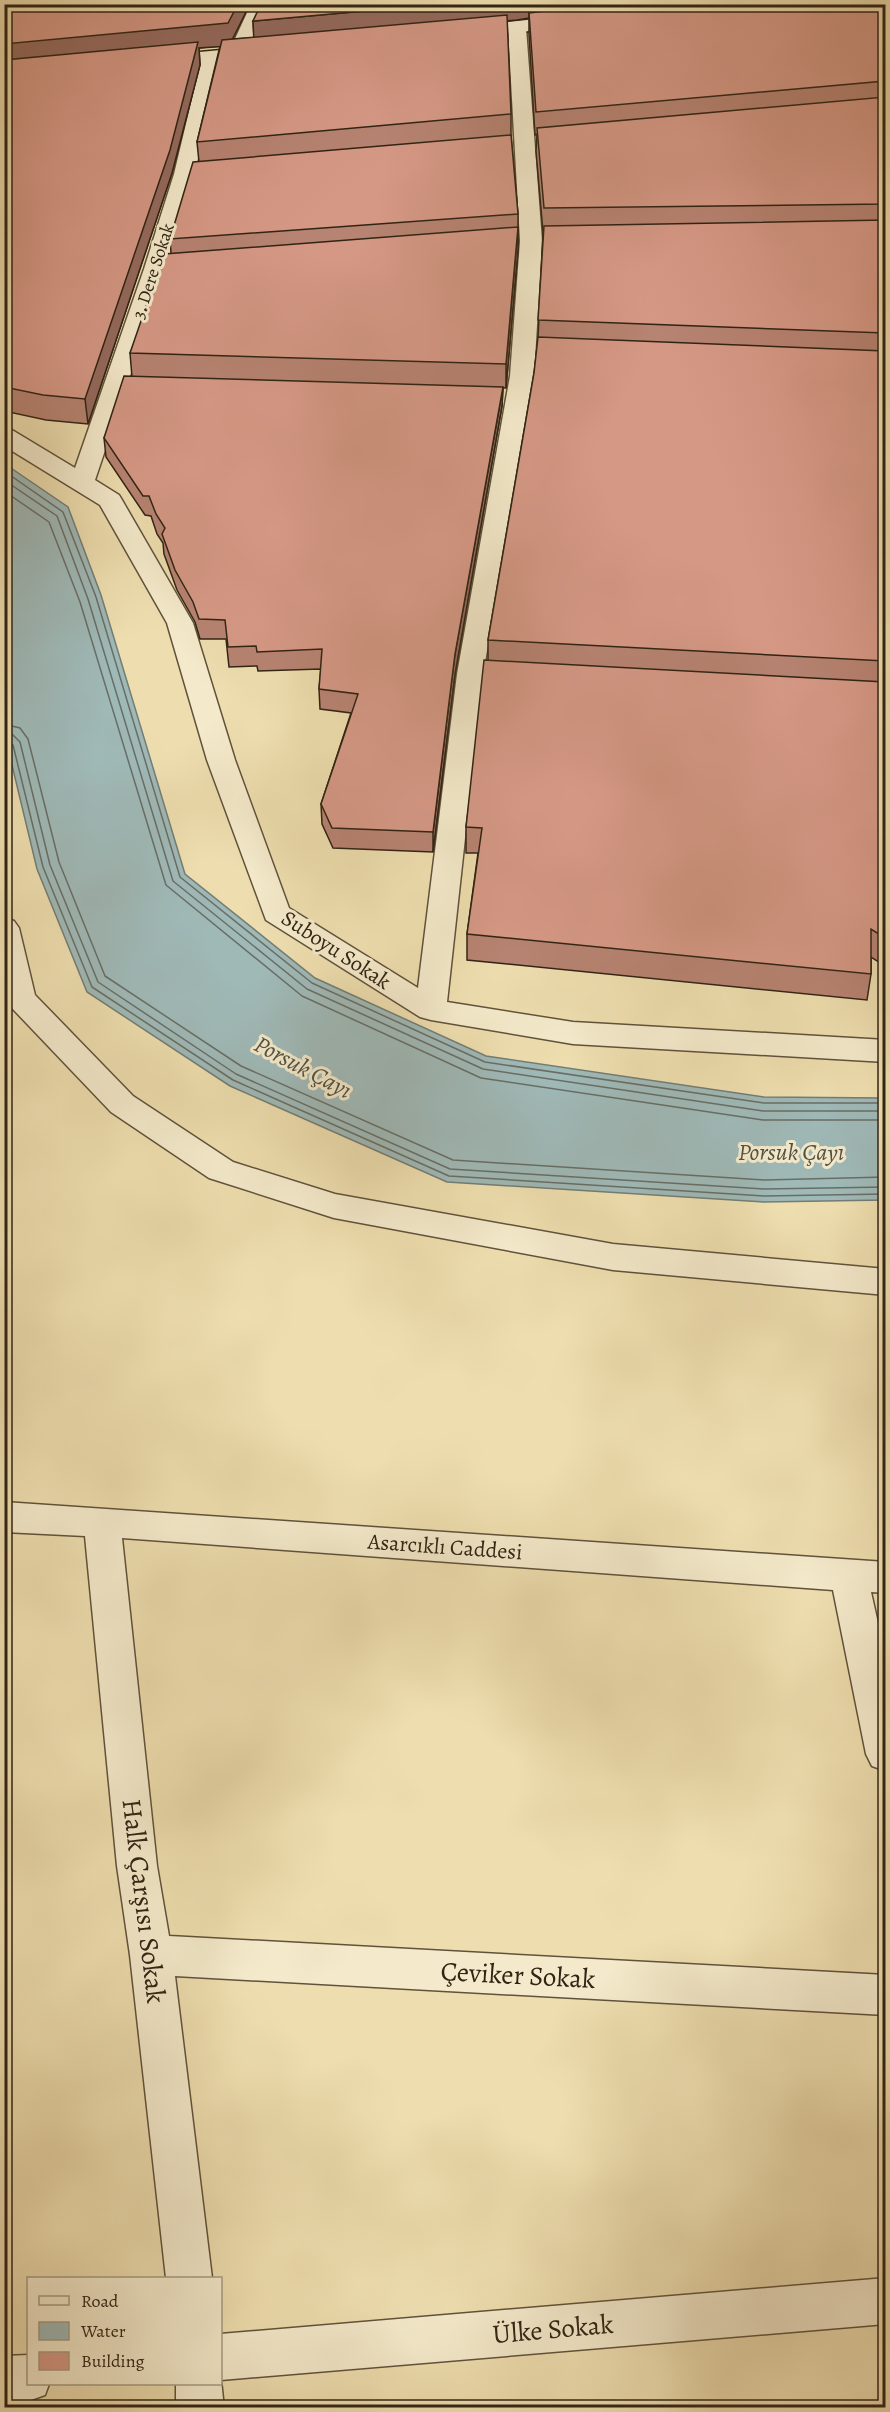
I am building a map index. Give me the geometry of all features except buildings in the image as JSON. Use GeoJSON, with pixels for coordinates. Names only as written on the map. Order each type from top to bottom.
{"type":"FeatureCollection","features":[{"type":"Feature","properties":{"kind":"street"},"geometry":{"type":"LineString","coordinates":[[238,54],[261,4]]}},
{"type":"Feature","properties":{"kind":"street"},"geometry":{"type":"LineString","coordinates":[[447,34],[597,18]]}},
{"type":"Feature","properties":{"kind":"street"},"geometry":{"type":"LineString","coordinates":[[431,1010],[482,675],[507,396],[536,353],[517,28]]}},
{"type":"Feature","properties":{"kind":"street"},"geometry":{"type":"LineString","coordinates":[[143,63],[285,50]]}},
{"type":"Feature","properties":{"kind":"street","name":"3. Dere Sokak"},"geometry":{"type":"LineString","coordinates":[[82,482],[155,269],[184,174],[212,57]]}},
{"type":"Feature","properties":{"kind":"street"},"geometry":{"type":"LineString","coordinates":[[184,174],[254,168]]}},
{"type":"Feature","properties":{"kind":"street"},"geometry":{"type":"LineString","coordinates":[[155,269],[179,268]]}},
{"type":"Feature","properties":{"kind":"street"},"geometry":{"type":"LineString","coordinates":[[115,386],[139,387]]}},
{"type":"Feature","properties":{"kind":"street","name":"Suboyu Sokak"},"geometry":{"type":"LineString","coordinates":[[4,435],[110,500],[180,623],[221,760],[276,913],[431,1010],[573,1033],[885,1051]]}},
{"type":"Feature","properties":{"kind":"street"},"geometry":{"type":"LineString","coordinates":[[4,928],[21,999],[122,1104],[221,1170],[334,1206],[613,1257],[885,1282]]}},
{"type":"Feature","properties":{"kind":"street","name":"Asarcıklı Caddesi"},"geometry":{"type":"LineString","coordinates":[[4,1517],[102,1522],[867,1577]]}},
{"type":"Feature","properties":{"kind":"street","name":"Halk Çarşısı Sokak"},"geometry":{"type":"LineString","coordinates":[[102,1522],[137,1866],[151,1955],[189,2277]]}},
{"type":"Feature","properties":{"kind":"street"},"geometry":{"type":"LineString","coordinates":[[867,1577],[885,1754]]}},
{"type":"Feature","properties":{"kind":"street","name":"Çeviker Sokak"},"geometry":{"type":"LineString","coordinates":[[151,1955],[885,1995]]}},
{"type":"Feature","properties":{"kind":"street","name":"Ülke Sokak"},"geometry":{"type":"LineString","coordinates":[[222,2357],[885,2301]]}},
{"type":"Feature","properties":{"kind":"street"},"geometry":{"type":"LineString","coordinates":[[4,2380],[27,2378]]}},
{"type":"Feature","properties":{"kind":"street"},"geometry":{"type":"LineString","coordinates":[[199,2385],[200,2408]]}},
{"type":"Feature","properties":{"kind":"water","name":"Porsuk Çayı"},"geometry":{"type":"Polygon","coordinates":[[[5,464],[68,507],[101,595],[185,874],[315,978],[486,1056],[764,1097],[885,1098],[885,1200],[764,1202],[447,1182],[230,1086],[87,992],[37,869],[5,736],[5,464]]]}}]}
